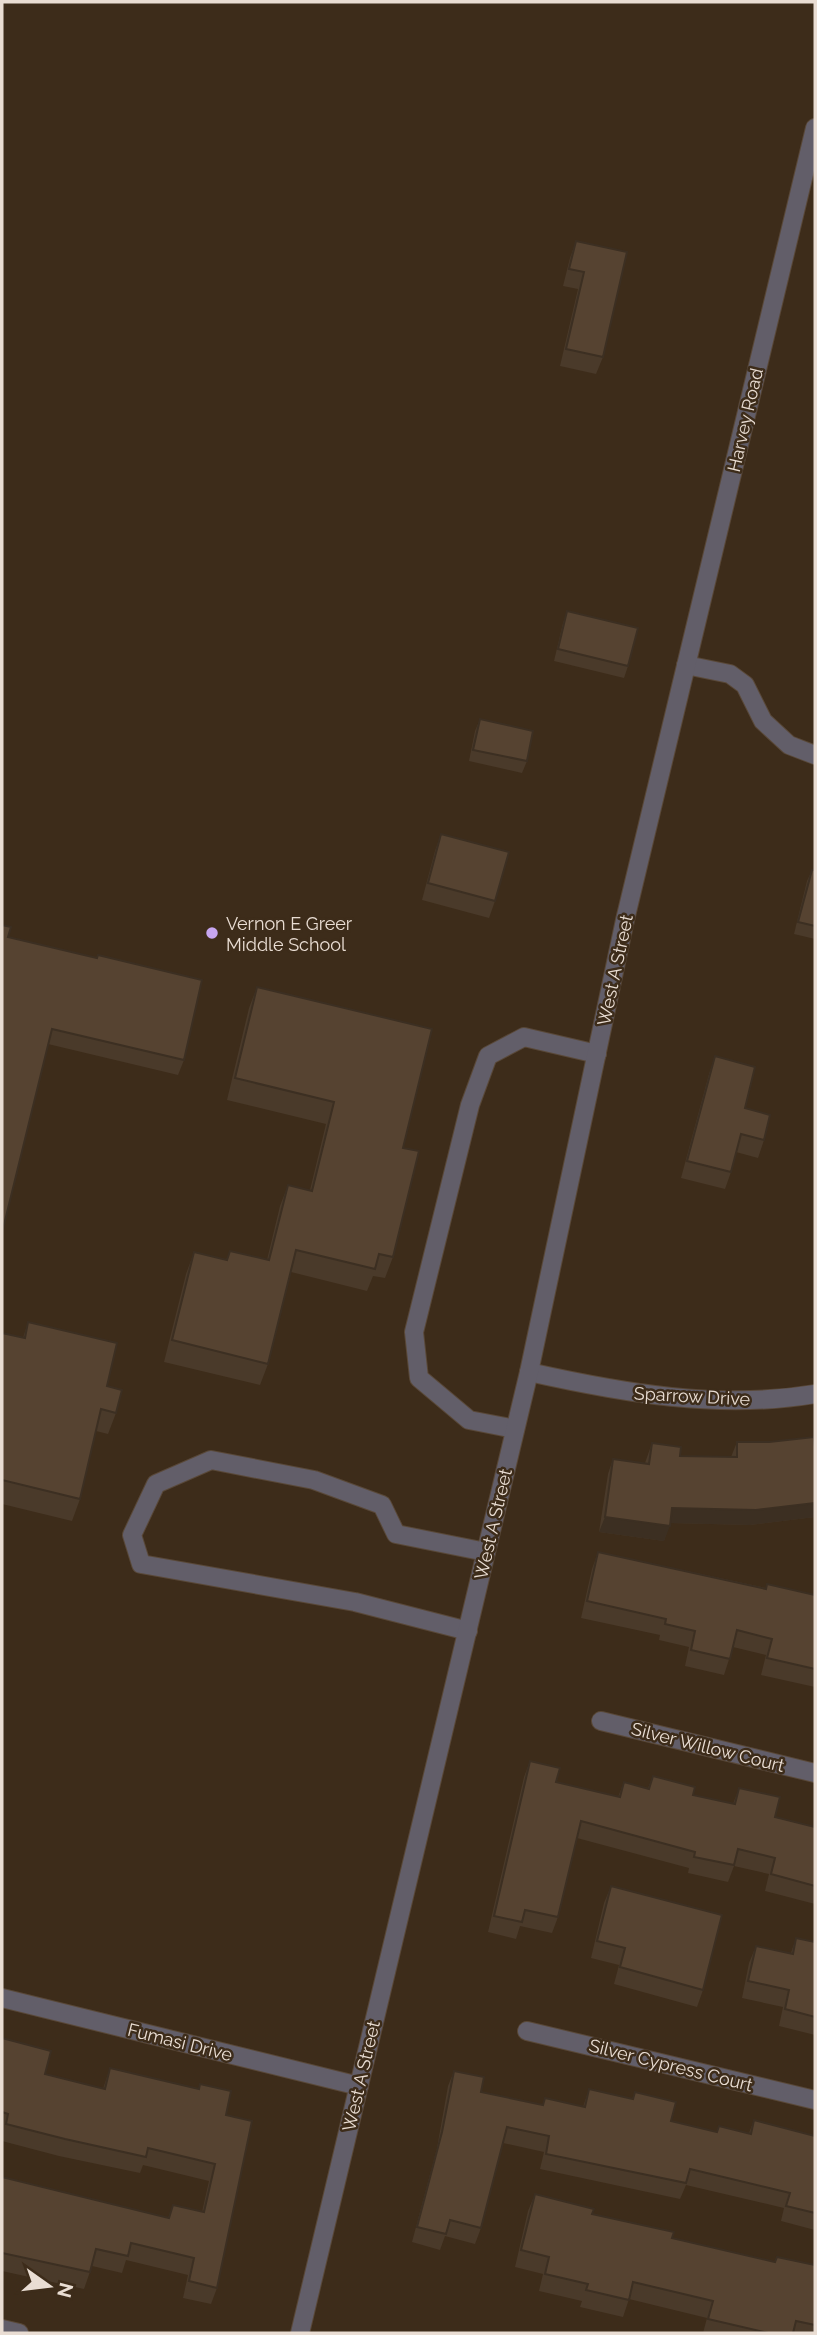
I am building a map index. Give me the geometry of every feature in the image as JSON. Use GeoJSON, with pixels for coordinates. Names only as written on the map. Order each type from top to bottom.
{"type":"FeatureCollection","features":[{"type":"Feature","properties":{"kind":"street","name":"Harvey Road"},"geometry":{"type":"LineString","coordinates":[[675,712],[815,128]]}},
{"type":"Feature","properties":{"kind":"street"},"geometry":{"type":"LineString","coordinates":[[686,665],[730,674],[745,685],[763,721],[789,745],[815,755]]}},
{"type":"Feature","properties":{"kind":"street","name":"West A Street"},"geometry":{"type":"LineString","coordinates":[[300,2333],[529,1372],[597,1054],[675,712]]}},
{"type":"Feature","properties":{"kind":"street"},"geometry":{"type":"LineString","coordinates":[[515,1429],[468,1420],[419,1378],[414,1332],[470,1105],[488,1056],[524,1037],[597,1054]]}},
{"type":"Feature","properties":{"kind":"street","name":"Sparrow Drive"},"geometry":{"type":"LineString","coordinates":[[529,1372],[618,1392],[674,1399],[743,1400],[815,1394]]}},
{"type":"Feature","properties":{"kind":"street"},"geometry":{"type":"LineString","coordinates":[[468,1631],[355,1602],[141,1564],[132,1535],[156,1484],[211,1460],[314,1480],[382,1505],[396,1534],[486,1552]]}},
{"type":"Feature","properties":{"kind":"street","name":"Silver Willow Court"},"geometry":{"type":"LineString","coordinates":[[601,1721],[815,1773]]}},
{"type":"Feature","properties":{"kind":"street","name":"Fumasi Drive"},"geometry":{"type":"LineString","coordinates":[[2,1998],[359,2086]]}},
{"type":"Feature","properties":{"kind":"street","name":"Silver Cypress Court"},"geometry":{"type":"LineString","coordinates":[[527,2031],[815,2100]]}},
{"type":"Feature","properties":{"kind":"street"},"geometry":{"type":"LineString","coordinates":[[2,2329],[19,2333]]}},
{"type":"Feature","properties":{"kind":"building"},"geometry":{"type":"Polygon","coordinates":[[[576,241],[627,252],[603,357],[566,349],[584,272],[569,269],[576,241]]]}},
{"type":"Feature","properties":{"kind":"building"},"geometry":{"type":"Polygon","coordinates":[[[567,611],[638,628],[628,666],[558,649],[567,611]]]}},
{"type":"Feature","properties":{"kind":"building"},"geometry":{"type":"Polygon","coordinates":[[[480,719],[533,731],[527,761],[473,750],[480,719]]]}},
{"type":"Feature","properties":{"kind":"building"},"geometry":{"type":"Polygon","coordinates":[[[441,834],[509,852],[495,901],[428,883],[441,834]]]}},
{"type":"Feature","properties":{"kind":"building"},"geometry":{"type":"Polygon","coordinates":[[[812,870],[815,870],[815,926],[798,922],[812,870]]]}},
{"type":"Feature","properties":{"kind":"building"},"geometry":{"type":"Polygon","coordinates":[[[2,925],[11,927],[8,937],[202,980],[184,1060],[52,1029],[2,1233],[2,925]]]}},
{"type":"Feature","properties":{"kind":"building"},"geometry":{"type":"Polygon","coordinates":[[[257,987],[432,1029],[403,1148],[419,1151],[393,1257],[379,1254],[375,1269],[296,1250],[268,1364],[172,1340],[194,1252],[227,1260],[230,1251],[269,1260],[288,1185],[312,1191],[334,1102],[235,1078],[257,987]]]}},
{"type":"Feature","properties":{"kind":"building"},"geometry":{"type":"Polygon","coordinates":[[[715,1056],[755,1067],[745,1108],[770,1115],[764,1140],[741,1134],[731,1172],[687,1161],[715,1056]]]}},
{"type":"Feature","properties":{"kind":"building"},"geometry":{"type":"Polygon","coordinates":[[[28,1322],[117,1343],[107,1386],[122,1390],[116,1413],[101,1409],[80,1499],[2,1480],[2,1333],[25,1338],[28,1322]]]}},
{"type":"Feature","properties":{"kind":"building"},"geometry":{"type":"Polygon","coordinates":[[[814,1437],[815,1503],[756,1510],[672,1508],[670,1526],[605,1517],[613,1459],[649,1464],[652,1443],[681,1447],[680,1456],[737,1457],[737,1442],[814,1437]]]}},
{"type":"Feature","properties":{"kind":"building"},"geometry":{"type":"Polygon","coordinates":[[[598,1552],[766,1589],[767,1584],[815,1595],[815,1669],[767,1658],[772,1639],[737,1630],[730,1659],[691,1650],[695,1631],[665,1624],[666,1619],[587,1601],[598,1552]]]}},
{"type":"Feature","properties":{"kind":"building"},"geometry":{"type":"Polygon","coordinates":[[[530,1761],[560,1768],[556,1782],[620,1797],[624,1782],[649,1789],[653,1776],[695,1787],[693,1795],[735,1804],[739,1788],[780,1797],[775,1817],[815,1827],[815,1886],[771,1874],[775,1858],[738,1849],[734,1865],[694,1857],[695,1852],[581,1821],[558,1917],[525,1910],[522,1922],[494,1916],[530,1761]]]}},
{"type":"Feature","properties":{"kind":"building"},"geometry":{"type":"Polygon","coordinates":[[[611,1886],[722,1915],[703,1990],[620,1967],[625,1948],[597,1941],[611,1886]]]}},
{"type":"Feature","properties":{"kind":"building"},"geometry":{"type":"Polygon","coordinates":[[[796,1938],[815,1942],[815,2017],[785,2009],[789,1990],[748,1981],[756,1946],[793,1954],[796,1938]]]}},
{"type":"Feature","properties":{"kind":"building"},"geometry":{"type":"Polygon","coordinates":[[[2,2038],[51,2051],[45,2074],[105,2089],[110,2068],[199,2089],[200,2084],[231,2091],[226,2115],[252,2121],[217,2288],[189,2281],[194,2258],[131,2243],[128,2256],[96,2249],[90,2272],[2,2253],[2,2177],[169,2218],[173,2205],[204,2212],[215,2164],[148,2148],[146,2157],[6,2124],[8,2114],[2,2112],[2,2038]]]}},
{"type":"Feature","properties":{"kind":"building"},"geometry":{"type":"Polygon","coordinates":[[[454,2071],[484,2077],[481,2092],[543,2105],[545,2098],[585,2107],[589,2089],[633,2099],[635,2092],[676,2102],[671,2121],[717,2132],[719,2126],[751,2134],[754,2120],[815,2136],[815,2213],[786,2206],[790,2193],[690,2169],[686,2183],[546,2154],[549,2136],[507,2127],[481,2228],[450,2220],[446,2234],[417,2227],[442,2132],[454,2071]]]}},
{"type":"Feature","properties":{"kind":"building"},"geometry":{"type":"Polygon","coordinates":[[[535,2194],[594,2209],[592,2214],[674,2232],[672,2238],[775,2262],[777,2257],[815,2265],[815,2325],[796,2321],[793,2333],[768,2333],[708,2319],[713,2301],[633,2282],[629,2300],[586,2290],[588,2284],[545,2274],[549,2257],[521,2250],[535,2194]]]}},
{"type":"Feature","properties":{"kind":"place","name":"Vernon E Greer Middle School"},"geometry":{"type":"Point","coordinates":[212,933]}}]}
